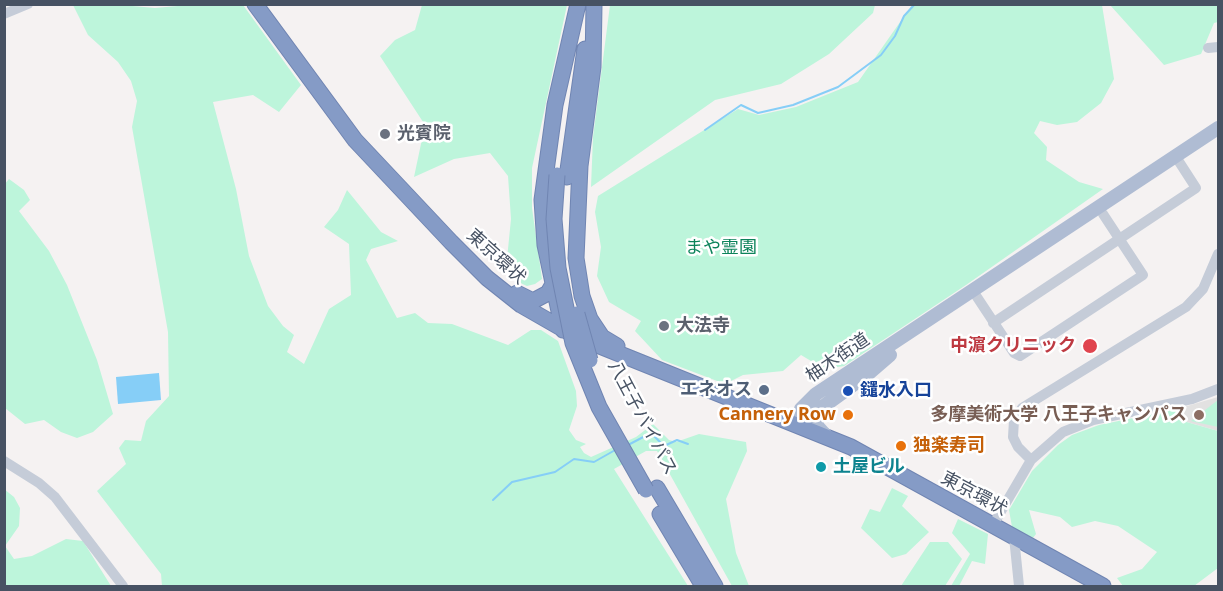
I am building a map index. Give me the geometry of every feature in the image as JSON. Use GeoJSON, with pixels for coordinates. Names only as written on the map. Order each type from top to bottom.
{"type":"FeatureCollection","features":[{"type":"Feature","properties":{"kind":"highway","name":"東京環状"},"geometry":{"type":"LineString","coordinates":[[255,4],[355,140],[487,278],[521,305],[569,333],[826,437],[1103,586]]}},
{"type":"Feature","properties":{"kind":"highway"},"geometry":{"type":"LineString","coordinates":[[580,4],[555,105],[544,173],[542,219],[552,286],[569,333],[585,320],[576,258],[577,218],[580,166],[593,67],[593,4]]}},
{"type":"Feature","properties":{"kind":"highway","name":"八王子バイパス"},"geometry":{"type":"LineString","coordinates":[[580,4],[562,176],[568,267],[585,346],[608,401],[651,489],[703,586]]}},
{"type":"Feature","properties":{"kind":"highway","name":"八王子バイパス"},"geometry":{"type":"LineString","coordinates":[[562,176],[593,4]]}},
{"type":"Feature","properties":{"kind":"highway"},"geometry":{"type":"LineString","coordinates":[[487,278],[533,301],[548,293],[552,286]]}},
{"type":"Feature","properties":{"kind":"highway"},"geometry":{"type":"LineString","coordinates":[[584,305],[602,337],[631,358]]}},
{"type":"Feature","properties":{"kind":"highway","name":"八王子バイパス"},"geometry":{"type":"LineString","coordinates":[[651,489],[716,586]]}},
{"type":"Feature","properties":{"kind":"main road","name":"柚木街道"},"geometry":{"type":"LineString","coordinates":[[798,425],[799,414],[809,399],[1102,214],[1178,160],[1218,128]]}},
{"type":"Feature","properties":{"kind":"main road","name":"柚木街道"},"geometry":{"type":"LineString","coordinates":[[798,425],[814,404],[1178,160],[1218,138]]}},
{"type":"Feature","properties":{"kind":"main road"},"geometry":{"type":"LineString","coordinates":[[826,437],[817,426],[817,411],[890,355]]}},
{"type":"Feature","properties":{"kind":"street"},"geometry":{"type":"LineString","coordinates":[[4,14],[28,4]]}},
{"type":"Feature","properties":{"kind":"street"},"geometry":{"type":"LineString","coordinates":[[993,323],[1196,188],[1178,160]]}},
{"type":"Feature","properties":{"kind":"street"},"geometry":{"type":"LineString","coordinates":[[975,294],[1014,353],[1020,356],[1143,275],[1102,214]]}},
{"type":"Feature","properties":{"kind":"street"},"geometry":{"type":"LineString","coordinates":[[1031,460],[1018,447],[1013,437],[1014,420],[1022,408],[1186,307],[1203,289],[1218,254]]}},
{"type":"Feature","properties":{"kind":"street"},"geometry":{"type":"LineString","coordinates":[[993,525],[1031,460],[1050,441],[1077,425],[1192,399],[1218,389]]}},
{"type":"Feature","properties":{"kind":"street"},"geometry":{"type":"LineString","coordinates":[[4,461],[39,483],[55,497],[123,586]]}},
{"type":"Feature","properties":{"kind":"street"},"geometry":{"type":"LineString","coordinates":[[1014,537],[1019,586]]}},
{"type":"Feature","properties":{"kind":"shaded area","name":"多摩美術大学 八王子キャンパス"},"geometry":{"type":"Polygon","coordinates":[[[1218,397],[1218,431],[1183,421],[1177,409],[1218,397]]]}},
{"type":"Feature","properties":{"kind":"green space"},"geometry":{"type":"Polygon","coordinates":[[[610,4],[875,5],[873,13],[829,54],[781,84],[715,100],[591,187],[593,137],[610,4]]]}},
{"type":"Feature","properties":{"kind":"green space"},"geometry":{"type":"Polygon","coordinates":[[[73,5],[155,8],[189,5],[243,5],[301,85],[279,112],[253,95],[213,102],[236,189],[249,256],[268,306],[283,326],[294,335],[287,352],[304,364],[329,309],[351,295],[349,244],[324,227],[338,210],[347,190],[381,232],[398,241],[371,249],[366,260],[397,318],[415,313],[428,323],[452,324],[508,345],[531,330],[541,330],[558,341],[576,391],[577,406],[569,430],[576,440],[586,444],[580,447],[584,453],[591,457],[636,437],[653,424],[669,440],[676,442],[699,434],[746,442],[747,451],[726,499],[736,553],[749,586],[732,586],[657,451],[646,451],[614,469],[688,586],[162,586],[161,574],[97,491],[126,464],[119,448],[125,440],[141,441],[146,421],[169,396],[168,332],[132,127],[137,101],[131,81],[118,62],[88,35],[73,5]]]}},
{"type":"Feature","properties":{"kind":"green space"},"geometry":{"type":"Polygon","coordinates":[[[422,5],[567,5],[532,168],[532,208],[542,279],[535,284],[527,286],[516,281],[506,269],[511,219],[508,176],[490,153],[454,159],[414,177],[425,125],[380,56],[395,40],[415,30],[422,5]]]}},
{"type":"Feature","properties":{"kind":"green space","name":"まや霊園"},"geometry":{"type":"Polygon","coordinates":[[[912,5],[1102,5],[1114,79],[1101,103],[1077,122],[1057,125],[1040,121],[1034,133],[1047,147],[1046,160],[1079,182],[1103,189],[966,285],[844,366],[814,371],[811,361],[801,355],[783,371],[743,375],[725,384],[662,360],[635,331],[641,321],[609,302],[597,276],[601,247],[595,212],[598,196],[738,109],[759,115],[796,107],[858,82],[912,5]]]}},
{"type":"Feature","properties":{"kind":"green space"},"geometry":{"type":"Polygon","coordinates":[[[1110,5],[1218,5],[1218,22],[1214,23],[1201,54],[1164,65],[1110,5]]]}},
{"type":"Feature","properties":{"kind":"green space"},"geometry":{"type":"Polygon","coordinates":[[[9,179],[24,190],[30,200],[19,211],[49,251],[67,285],[97,360],[113,414],[93,432],[77,438],[61,432],[44,420],[25,424],[5,408],[4,185],[9,179]]]}},
{"type":"Feature","properties":{"kind":"green space"},"geometry":{"type":"Polygon","coordinates":[[[1218,400],[1218,427],[1191,421],[1218,400]]]}},
{"type":"Feature","properties":{"kind":"green space"},"geometry":{"type":"Polygon","coordinates":[[[1177,409],[1183,421],[1218,431],[1218,568],[1194,586],[1123,586],[1117,578],[1142,569],[1157,552],[1118,526],[1095,521],[1072,527],[1060,517],[1029,510],[1036,534],[1033,538],[1012,527],[1009,510],[1032,471],[1058,445],[1072,435],[1099,425],[1177,409]]]}},
{"type":"Feature","properties":{"kind":"green space"},"geometry":{"type":"Polygon","coordinates":[[[892,488],[908,496],[902,506],[929,532],[906,554],[892,558],[861,528],[870,509],[880,512],[892,488]]]}},
{"type":"Feature","properties":{"kind":"green space"},"geometry":{"type":"Polygon","coordinates":[[[4,489],[14,497],[20,508],[19,526],[5,546],[14,559],[32,556],[66,539],[83,541],[111,586],[5,586],[4,489]]]}},
{"type":"Feature","properties":{"kind":"green space"},"geometry":{"type":"Polygon","coordinates":[[[958,519],[988,534],[985,564],[972,561],[959,586],[951,586],[970,554],[952,533],[958,519]]]}},
{"type":"Feature","properties":{"kind":"green space"},"geometry":{"type":"Polygon","coordinates":[[[930,542],[948,542],[962,559],[945,586],[901,586],[930,542]]]}},
{"type":"Feature","properties":{"kind":"water"},"geometry":{"type":"Polygon","coordinates":[[[159,373],[161,400],[118,404],[116,377],[159,373]]]}},
{"type":"Feature","properties":{"kind":"waterway"},"geometry":{"type":"LineString","coordinates":[[705,130],[741,105],[758,113],[793,105],[838,87],[881,55],[895,36],[904,16],[915,4]]}},
{"type":"Feature","properties":{"kind":"waterway"},"geometry":{"type":"LineString","coordinates":[[628,445],[651,433],[664,446],[677,440],[688,444]]}},
{"type":"Feature","properties":{"kind":"waterway"},"geometry":{"type":"LineString","coordinates":[[493,500],[512,482],[555,472],[574,459],[594,462],[617,449]]}},
{"type":"Feature","properties":{"kind":"place","name":"光賓院"},"geometry":{"type":"Point","coordinates":[385,134]}},
{"type":"Feature","properties":{"kind":"place","name":"大法寺"},"geometry":{"type":"Point","coordinates":[664,326]}},
{"type":"Feature","properties":{"kind":"place","name":"中濵クリニック"},"geometry":{"type":"Point","coordinates":[1090,346]}},
{"type":"Feature","properties":{"kind":"place","name":"エネオス"},"geometry":{"type":"Point","coordinates":[764,390]}},
{"type":"Feature","properties":{"kind":"place","name":"鑓水入口"},"geometry":{"type":"Point","coordinates":[848,391]}},
{"type":"Feature","properties":{"kind":"place","name":"Cannery Row"},"geometry":{"type":"Point","coordinates":[848,415]}},
{"type":"Feature","properties":{"kind":"place","name":"多摩美術大学 八王子キャンパス"},"geometry":{"type":"Point","coordinates":[1199,415]}},
{"type":"Feature","properties":{"kind":"place","name":"独楽寿司"},"geometry":{"type":"Point","coordinates":[901,446]}},
{"type":"Feature","properties":{"kind":"place","name":"土屋ビル"},"geometry":{"type":"Point","coordinates":[821,467]}}]}
